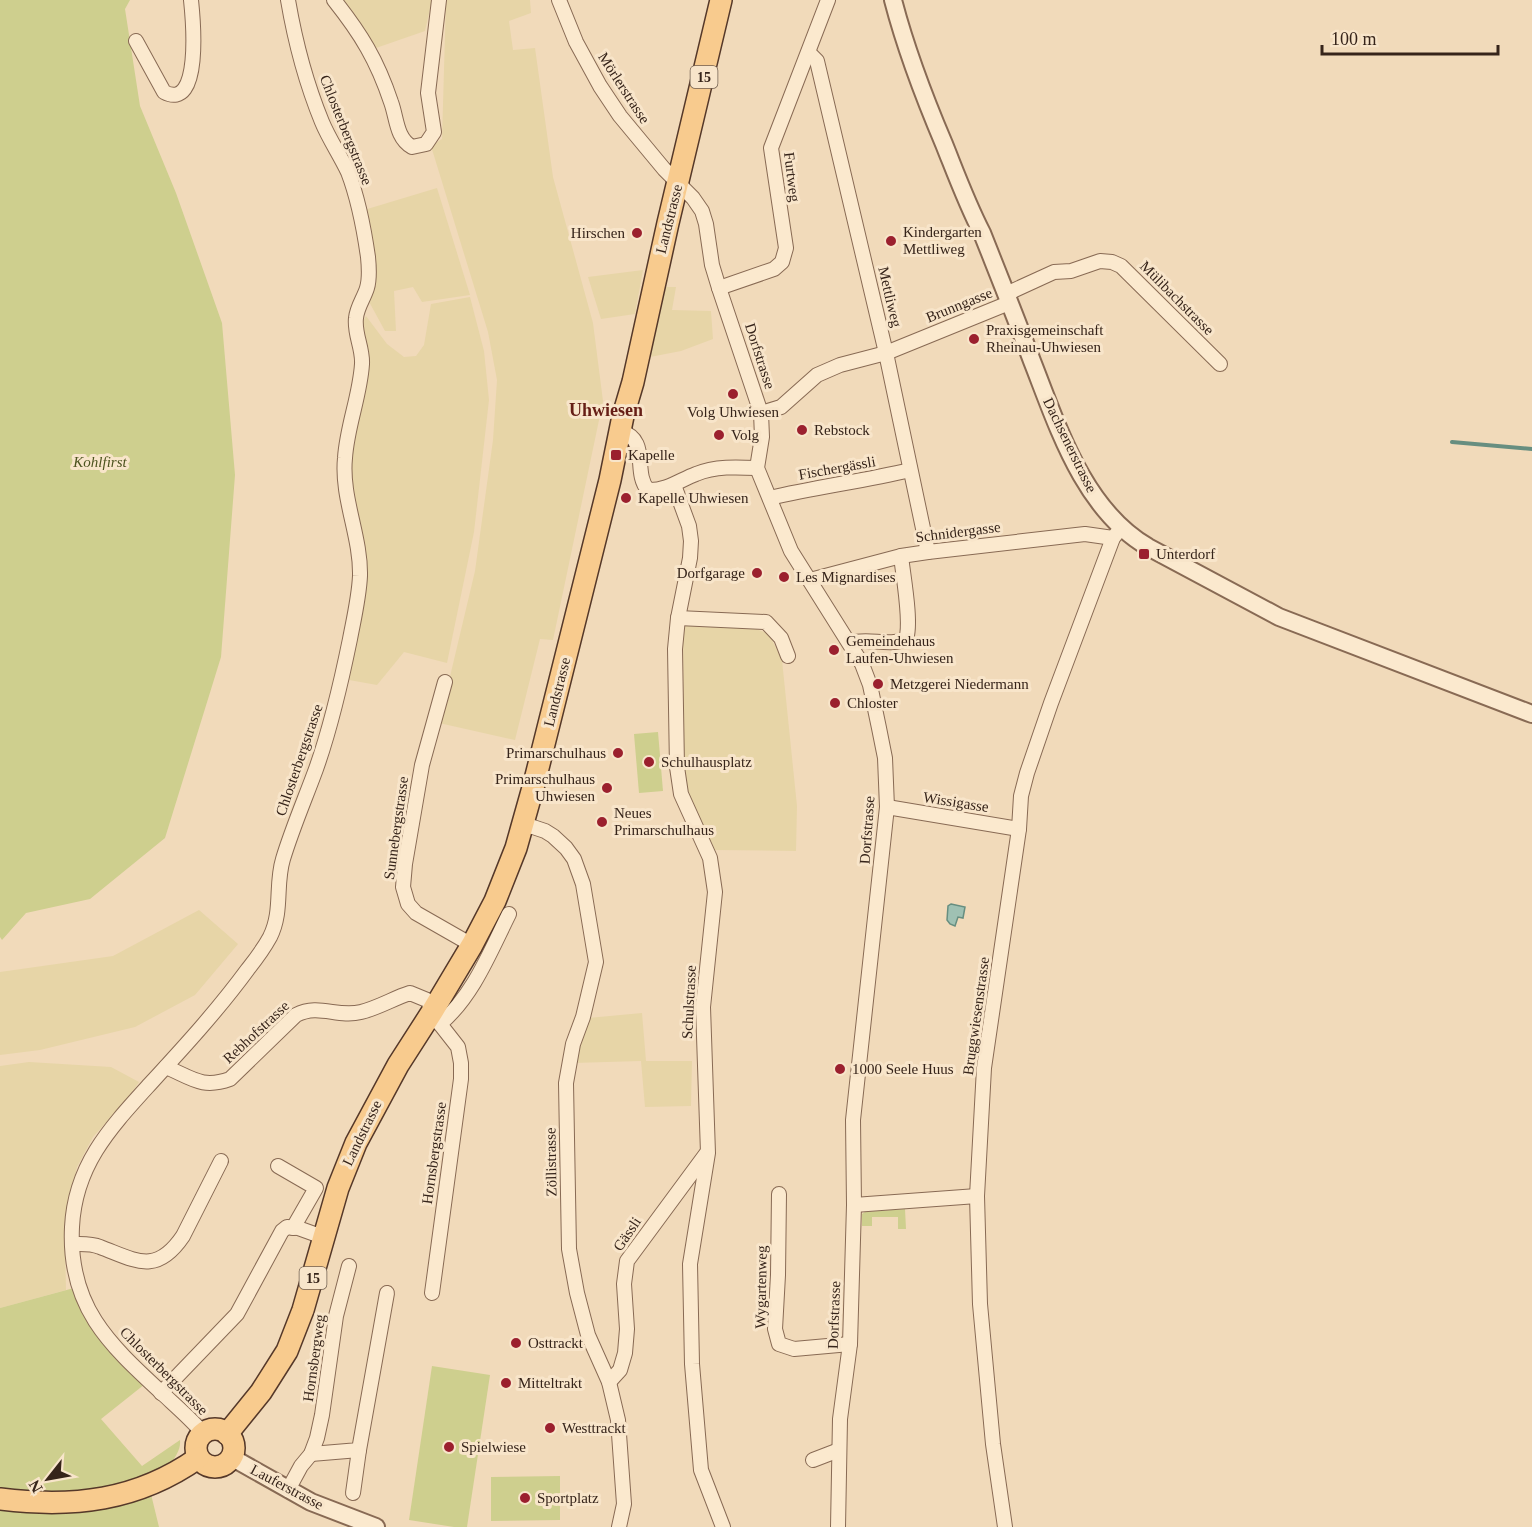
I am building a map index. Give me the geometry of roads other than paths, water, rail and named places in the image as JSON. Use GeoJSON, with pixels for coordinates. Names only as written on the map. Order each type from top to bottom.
{"type":"FeatureCollection","features":[{"type":"Feature","properties":{"kind":"main road","name":"Landstrasse"},"geometry":{"type":"LineString","coordinates":[[227,1434],[261,1392],[287,1351],[303,1311],[338,1188],[356,1143],[398,1065],[436,1018],[506,874],[524,824],[610,480],[721,0]]}},
{"type":"Feature","properties":{"kind":"main road"},"geometry":{"type":"LineString","coordinates":[[216,1429],[227,1434],[234,1447],[231,1457],[225,1464],[216,1467],[205,1465],[198,1458],[196,1443],[203,1433],[216,1429]]}},
{"type":"Feature","properties":{"kind":"main road"},"geometry":{"type":"LineString","coordinates":[[0,1499],[39,1503],[81,1502],[104,1498],[143,1488],[173,1474],[198,1458]]}},
{"type":"Feature","properties":{"kind":"street"},"geometry":{"type":"LineString","coordinates":[[136,41],[164,92],[177,95],[183,92],[188,87],[192,70],[191,0]]}},
{"type":"Feature","properties":{"kind":"street","name":"Chlosterbergstrasse"},"geometry":{"type":"LineString","coordinates":[[203,1433],[117,1350],[92,1317],[78,1287],[72,1244],[76,1197],[95,1149],[120,1117],[236,985],[271,936],[280,904],[281,865],[316,767],[338,696],[360,579],[359,553],[348,497],[345,459],[361,372],[362,351],[355,327],[356,313],[367,289],[368,256],[353,187],[346,167],[322,122],[312,95],[292,27],[288,0]]}},
{"type":"Feature","properties":{"kind":"street"},"geometry":{"type":"LineString","coordinates":[[334,0],[355,27],[375,59],[393,105],[400,134],[412,147],[426,144],[434,132],[428,93],[439,0]]}},
{"type":"Feature","properties":{"kind":"street","name":"Mörlerstrasse"},"geometry":{"type":"LineString","coordinates":[[559,0],[576,42],[600,86],[639,141],[678,183]]}},
{"type":"Feature","properties":{"kind":"street","name":"Furtweg"},"geometry":{"type":"LineString","coordinates":[[719,288],[774,269],[782,262],[786,248],[771,148],[828,0]]}},
{"type":"Feature","properties":{"kind":"street","name":"Dachsenerstrasse"},"geometry":{"type":"LineString","coordinates":[[893,0],[925,99],[1068,448],[1117,533],[1133,539],[1279,617],[1532,714]]}},
{"type":"Feature","properties":{"kind":"street","name":"Mettliweg"},"geometry":{"type":"LineString","coordinates":[[809,53],[817,61],[886,353],[928,552]]}},
{"type":"Feature","properties":{"kind":"street","name":"Dorfstrasse"},"geometry":{"type":"LineString","coordinates":[[678,183],[702,211],[712,265],[761,412],[762,437],[757,468],[783,535],[862,664],[876,709],[885,758],[887,807],[853,1120],[854,1205],[850,1344],[840,1419],[838,1527]]}},
{"type":"Feature","properties":{"kind":"street","name":"Mülibachstrasse"},"geometry":{"type":"LineString","coordinates":[[1008,298],[1054,273],[1071,271],[1101,261],[1112,262],[1121,266],[1220,364]]}},
{"type":"Feature","properties":{"kind":"street","name":"Brunngasse"},"geometry":{"type":"LineString","coordinates":[[761,412],[781,407],[817,375],[840,365],[886,353],[1008,298]]}},
{"type":"Feature","properties":{"kind":"street"},"geometry":{"type":"LineString","coordinates":[[620,431],[631,435],[637,444],[642,483],[648,489],[656,490],[674,485],[698,473],[734,466],[757,468]]}},
{"type":"Feature","properties":{"kind":"street","name":"Fischergässli"},"geometry":{"type":"LineString","coordinates":[[770,498],[821,486],[855,483],[910,470]]}},
{"type":"Feature","properties":{"kind":"street","name":"Schulstrasse"},"geometry":{"type":"LineString","coordinates":[[674,485],[692,541],[678,618],[675,649],[677,767],[681,794],[710,858],[715,892],[703,1007],[708,1153],[690,1264],[692,1364],[701,1470],[723,1527]]}},
{"type":"Feature","properties":{"kind":"street","name":"Schnidergasse"},"geometry":{"type":"LineString","coordinates":[[810,580],[901,556],[1085,534],[1117,533]]}},
{"type":"Feature","properties":{"kind":"street","name":"Bruggwiesenstrasse"},"geometry":{"type":"LineString","coordinates":[[1005,1527],[993,1444],[980,1304],[977,1196],[984,1068],[1019,829],[1021,796],[1051,702],[1117,533]]}},
{"type":"Feature","properties":{"kind":"street"},"geometry":{"type":"LineString","coordinates":[[850,643],[859,640],[898,642],[906,639],[908,634],[907,610],[901,556]]}},
{"type":"Feature","properties":{"kind":"street"},"geometry":{"type":"LineString","coordinates":[[678,618],[766,622],[781,638],[788,656]]}},
{"type":"Feature","properties":{"kind":"street","name":"Sunnebergstrasse"},"geometry":{"type":"LineString","coordinates":[[445,682],[422,765],[403,887],[408,904],[416,914],[472,945]]}},
{"type":"Feature","properties":{"kind":"street","name":"Wissigasse"},"geometry":{"type":"LineString","coordinates":[[887,807],[1019,829]]}},
{"type":"Feature","properties":{"kind":"street","name":"Zöllistrasse"},"geometry":{"type":"LineString","coordinates":[[524,824],[553,836],[574,859],[583,884],[596,962],[583,1017],[573,1044],[566,1083],[569,1249],[588,1335],[609,1382],[618,1420],[624,1509],[620,1527]]}},
{"type":"Feature","properties":{"kind":"street"},"geometry":{"type":"LineString","coordinates":[[436,1018],[448,1017],[470,987],[509,914]]}},
{"type":"Feature","properties":{"kind":"street","name":"Rebhofstrasse"},"geometry":{"type":"LineString","coordinates":[[166,1067],[203,1084],[216,1084],[230,1079],[296,1015],[305,1010],[315,1009],[346,1014],[363,1012],[410,993],[427,1000],[436,1018]]}},
{"type":"Feature","properties":{"kind":"street","name":"Hornsbergstrasse"},"geometry":{"type":"LineString","coordinates":[[432,1293],[461,1079],[458,1047],[436,1018]]}},
{"type":"Feature","properties":{"kind":"street","name":"Gässli"},"geometry":{"type":"LineString","coordinates":[[609,1382],[620,1370],[625,1353],[627,1329],[624,1284],[627,1261],[708,1153]]}},
{"type":"Feature","properties":{"kind":"street"},"geometry":{"type":"LineString","coordinates":[[72,1244],[99,1246],[124,1258],[141,1262],[167,1254],[183,1236],[221,1161]]}},
{"type":"Feature","properties":{"kind":"street"},"geometry":{"type":"LineString","coordinates":[[278,1166],[316,1188],[293,1228]]}},
{"type":"Feature","properties":{"kind":"street","name":"Wygartenweg"},"geometry":{"type":"LineString","coordinates":[[779,1194],[775,1329],[779,1344],[794,1349],[850,1344]]}},
{"type":"Feature","properties":{"kind":"street"},"geometry":{"type":"LineString","coordinates":[[854,1205],[977,1196]]}},
{"type":"Feature","properties":{"kind":"street"},"geometry":{"type":"LineString","coordinates":[[161,1393],[237,1314],[276,1237],[287,1227],[323,1237]]}},
{"type":"Feature","properties":{"kind":"street","name":"Hornsbergweg"},"geometry":{"type":"LineString","coordinates":[[288,1490],[301,1466],[311,1454],[322,1415],[336,1316],[349,1266]]}},
{"type":"Feature","properties":{"kind":"street"},"geometry":{"type":"LineString","coordinates":[[353,1493],[387,1293]]}},
{"type":"Feature","properties":{"kind":"street"},"geometry":{"type":"LineString","coordinates":[[311,1454],[359,1450]]}},
{"type":"Feature","properties":{"kind":"street"},"geometry":{"type":"LineString","coordinates":[[813,1460],[839,1450]]}},
{"type":"Feature","properties":{"kind":"street","name":"Lauferstrasse"},"geometry":{"type":"LineString","coordinates":[[231,1457],[288,1490],[339,1514],[376,1527]]}},
{"type":"Feature","properties":{"kind":"waterway"},"geometry":{"type":"LineString","coordinates":[[1452,442],[1532,449]]}},
{"type":"Feature","properties":{"kind":"place","name":"Hirschen"},"geometry":{"type":"Point","coordinates":[637,233]}},
{"type":"Feature","properties":{"kind":"place","name":"Kindergarten Mettliweg"},"geometry":{"type":"Point","coordinates":[891,241]}},
{"type":"Feature","properties":{"kind":"place","name":"Praxisgemeinschaft Rheinau-Uhwiesen"},"geometry":{"type":"Point","coordinates":[974,339]}},
{"type":"Feature","properties":{"kind":"place","name":"Volg Uhwiesen"},"geometry":{"type":"Point","coordinates":[733,394]}},
{"type":"Feature","properties":{"kind":"place","name":"Rebstock"},"geometry":{"type":"Point","coordinates":[802,430]}},
{"type":"Feature","properties":{"kind":"place","name":"Volg"},"geometry":{"type":"Point","coordinates":[719,435]}},
{"type":"Feature","properties":{"kind":"place","name":"Kapelle"},"geometry":{"type":"Point","coordinates":[616,455]}},
{"type":"Feature","properties":{"kind":"place","name":"Kapelle Uhwiesen"},"geometry":{"type":"Point","coordinates":[626,498]}},
{"type":"Feature","properties":{"kind":"place","name":"Unterdorf"},"geometry":{"type":"Point","coordinates":[1144,554]}},
{"type":"Feature","properties":{"kind":"place","name":"Dorfgarage"},"geometry":{"type":"Point","coordinates":[757,573]}},
{"type":"Feature","properties":{"kind":"place","name":"Les Mignardises"},"geometry":{"type":"Point","coordinates":[784,577]}},
{"type":"Feature","properties":{"kind":"place","name":"Gemeindehaus Laufen-Uhwiesen"},"geometry":{"type":"Point","coordinates":[834,650]}},
{"type":"Feature","properties":{"kind":"place","name":"Metzgerei Niedermann"},"geometry":{"type":"Point","coordinates":[878,684]}},
{"type":"Feature","properties":{"kind":"place","name":"Chloster"},"geometry":{"type":"Point","coordinates":[835,703]}},
{"type":"Feature","properties":{"kind":"place","name":"Primarschulhaus"},"geometry":{"type":"Point","coordinates":[618,753]}},
{"type":"Feature","properties":{"kind":"place","name":"Schulhausplatz"},"geometry":{"type":"Point","coordinates":[649,762]}},
{"type":"Feature","properties":{"kind":"place","name":"Primarschulhaus Uhwiesen"},"geometry":{"type":"Point","coordinates":[607,788]}},
{"type":"Feature","properties":{"kind":"place","name":"Neues Primarschulhaus"},"geometry":{"type":"Point","coordinates":[602,822]}},
{"type":"Feature","properties":{"kind":"place","name":"1000 Seele Huus"},"geometry":{"type":"Point","coordinates":[840,1069]}},
{"type":"Feature","properties":{"kind":"place","name":"Osttrackt"},"geometry":{"type":"Point","coordinates":[516,1343]}},
{"type":"Feature","properties":{"kind":"place","name":"Mitteltrakt"},"geometry":{"type":"Point","coordinates":[506,1383]}},
{"type":"Feature","properties":{"kind":"place","name":"Westtrackt"},"geometry":{"type":"Point","coordinates":[550,1428]}},
{"type":"Feature","properties":{"kind":"place","name":"Spielwiese"},"geometry":{"type":"Point","coordinates":[449,1447]}},
{"type":"Feature","properties":{"kind":"place","name":"Sportplatz"},"geometry":{"type":"Point","coordinates":[525,1498]}},
{"type":"Feature","properties":{"kind":"district","name":"Uhwiesen"},"geometry":{"type":"Point","coordinates":[606,410]}},
{"type":"Feature","properties":{"kind":"park label","name":"Kohlfirst"},"geometry":{"type":"Point","coordinates":[100,462]}}]}
